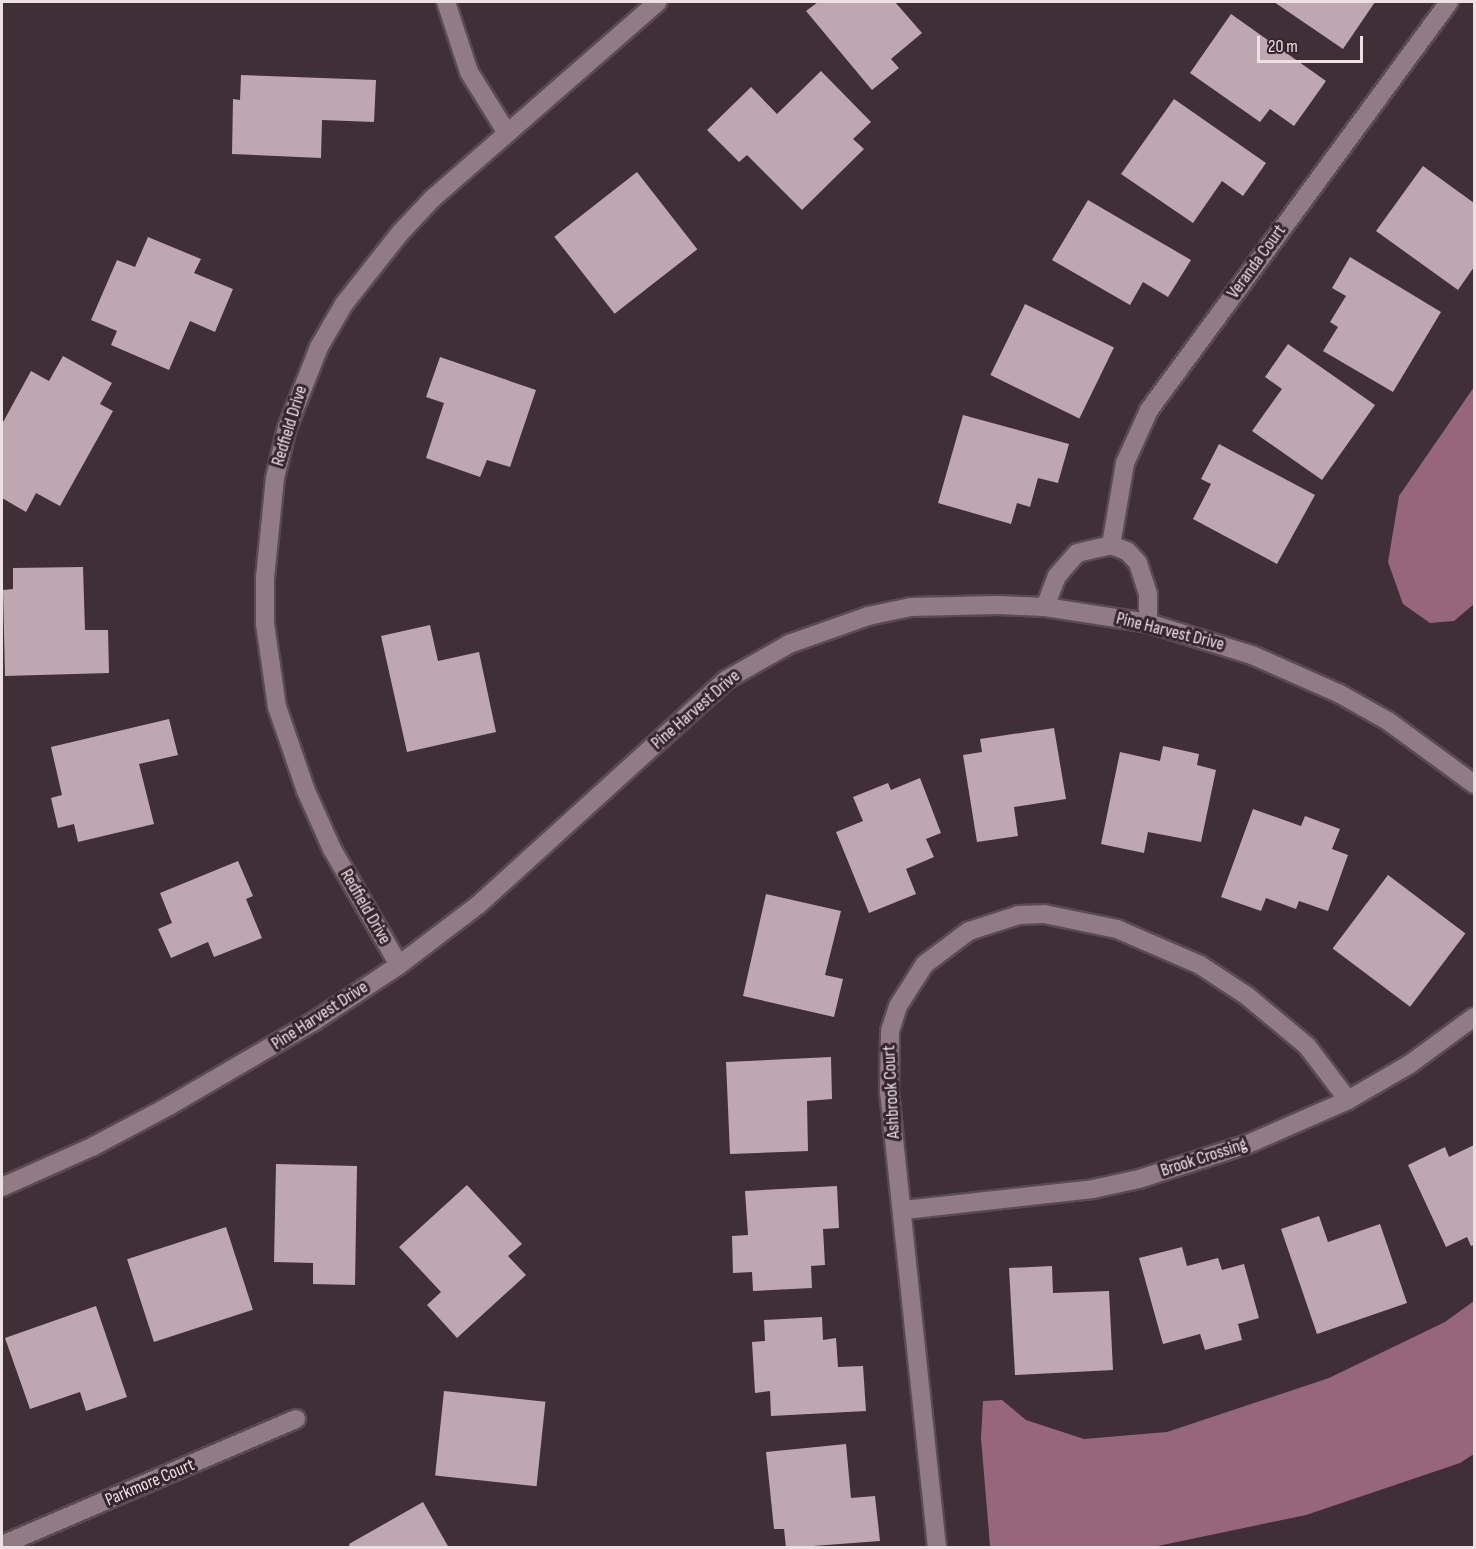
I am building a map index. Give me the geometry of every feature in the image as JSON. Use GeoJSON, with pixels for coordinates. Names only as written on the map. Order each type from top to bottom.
{"type":"FeatureCollection","features":[{"type":"Feature","properties":{"kind":"street"},"geometry":{"type":"LineString","coordinates":[[446,2],[469,72],[507,133]]}},
{"type":"Feature","properties":{"kind":"street","name":"Redfield Drive"},"geometry":{"type":"LineString","coordinates":[[399,965],[332,849],[288,747],[270,669],[265,624],[267,531],[275,478],[302,383],[344,304],[372,266],[433,198],[658,2]]}},
{"type":"Feature","properties":{"kind":"street","name":"Veranda Court"},"geometry":{"type":"LineString","coordinates":[[1111,545],[1125,463],[1149,410],[1449,2]]}},
{"type":"Feature","properties":{"kind":"street"},"geometry":{"type":"LineString","coordinates":[[1046,607],[1057,576],[1071,559],[1093,547],[1111,545],[1127,551],[1138,563],[1148,594],[1148,623]]}},
{"type":"Feature","properties":{"kind":"street","name":"Pine Harvest Drive"},"geometry":{"type":"LineString","coordinates":[[2,1187],[92,1147],[250,1062],[399,965],[529,861],[696,706],[752,663],[828,627],[911,607],[1046,607],[1148,623],[1252,655],[1340,694],[1396,727],[1474,784]]}},
{"type":"Feature","properties":{"kind":"street","name":"Ashbrook Court"},"geometry":{"type":"LineString","coordinates":[[937,1548],[904,1210],[889,1090],[890,1031],[898,1006],[926,964],[969,931],[993,921],[1035,914],[1075,919],[1126,932],[1200,965],[1283,1023],[1329,1071],[1348,1100]]}},
{"type":"Feature","properties":{"kind":"street","name":"Brook Crossing"},"geometry":{"type":"LineString","coordinates":[[904,1210],[1041,1197],[1139,1179],[1248,1144],[1348,1100],[1410,1064],[1474,1017]]}},
{"type":"Feature","properties":{"kind":"street","name":"Parkmore Court"},"geometry":{"type":"LineString","coordinates":[[2,1545],[296,1419]]}},
{"type":"Feature","properties":{"kind":"shaded area"},"geometry":{"type":"Polygon","coordinates":[[[1474,387],[1474,604],[1454,621],[1430,623],[1403,604],[1388,562],[1399,496],[1474,387]]]}},
{"type":"Feature","properties":{"kind":"shaded area"},"geometry":{"type":"Polygon","coordinates":[[[1474,1301],[1474,1454],[1460,1463],[1306,1515],[1153,1547],[990,1546],[981,1438],[983,1401],[1002,1400],[1026,1420],[1084,1439],[1167,1432],[1329,1378],[1445,1322],[1474,1301]]]}},
{"type":"Feature","properties":{"kind":"building"},"geometry":{"type":"Polygon","coordinates":[[[818,2],[895,2],[922,33],[891,59],[899,68],[872,90],[806,11],[818,2]]]}},
{"type":"Feature","properties":{"kind":"building"},"geometry":{"type":"Polygon","coordinates":[[[1274,2],[1375,2],[1343,49],[1274,2]]]}},
{"type":"Feature","properties":{"kind":"building"},"geometry":{"type":"Polygon","coordinates":[[[1231,14],[1326,81],[1294,126],[1270,109],[1260,122],[1190,73],[1231,14]]]}},
{"type":"Feature","properties":{"kind":"building"},"geometry":{"type":"Polygon","coordinates":[[[821,71],[871,122],[853,139],[864,149],[802,210],[747,155],[739,162],[707,130],[751,87],[777,114],[821,71]]]}},
{"type":"Feature","properties":{"kind":"building"},"geometry":{"type":"Polygon","coordinates":[[[241,75],[376,80],[374,122],[322,120],[321,158],[232,154],[233,99],[240,100],[241,75]]]}},
{"type":"Feature","properties":{"kind":"building"},"geometry":{"type":"Polygon","coordinates":[[[1174,99],[1266,163],[1243,196],[1222,181],[1193,223],[1121,174],[1174,99]]]}},
{"type":"Feature","properties":{"kind":"building"},"geometry":{"type":"Polygon","coordinates":[[[1423,166],[1474,203],[1474,267],[1458,290],[1376,231],[1423,166]]]}},
{"type":"Feature","properties":{"kind":"building"},"geometry":{"type":"Polygon","coordinates":[[[637,172],[697,249],[615,314],[554,237],[637,172]]]}},
{"type":"Feature","properties":{"kind":"building"},"geometry":{"type":"Polygon","coordinates":[[[1088,200],[1191,260],[1168,297],[1143,282],[1130,305],[1052,260],[1088,200]]]}},
{"type":"Feature","properties":{"kind":"building"},"geometry":{"type":"Polygon","coordinates":[[[148,237],[201,259],[194,273],[233,289],[215,332],[190,321],[169,370],[111,345],[117,331],[91,320],[117,260],[135,267],[148,237]]]}},
{"type":"Feature","properties":{"kind":"building"},"geometry":{"type":"Polygon","coordinates":[[[1350,257],[1441,312],[1393,392],[1323,351],[1338,327],[1330,322],[1346,296],[1332,288],[1350,257]]]}},
{"type":"Feature","properties":{"kind":"building"},"geometry":{"type":"Polygon","coordinates":[[[1025,304],[1114,347],[1079,418],[990,375],[1025,304]]]}},
{"type":"Feature","properties":{"kind":"building"},"geometry":{"type":"Polygon","coordinates":[[[1288,344],[1375,405],[1322,480],[1252,431],[1282,389],[1265,377],[1288,344]]]}},
{"type":"Feature","properties":{"kind":"building"},"geometry":{"type":"Polygon","coordinates":[[[63,356],[112,383],[100,404],[113,411],[60,506],[36,493],[26,512],[2,498],[2,424],[31,371],[49,381],[63,356]]]}},
{"type":"Feature","properties":{"kind":"building"},"geometry":{"type":"Polygon","coordinates":[[[440,357],[536,390],[510,467],[487,460],[480,477],[426,458],[444,403],[426,397],[440,357]]]}},
{"type":"Feature","properties":{"kind":"building"},"geometry":{"type":"Polygon","coordinates":[[[963,415],[1069,444],[1058,483],[1038,478],[1030,507],[1017,503],[1011,524],[938,503],[963,415]]]}},
{"type":"Feature","properties":{"kind":"building"},"geometry":{"type":"Polygon","coordinates":[[[1219,444],[1315,495],[1277,564],[1193,519],[1211,484],[1201,479],[1219,444]]]}},
{"type":"Feature","properties":{"kind":"building"},"geometry":{"type":"Polygon","coordinates":[[[83,567],[85,630],[108,630],[109,673],[5,676],[3,590],[13,589],[13,568],[83,567]]]}},
{"type":"Feature","properties":{"kind":"building"},"geometry":{"type":"Polygon","coordinates":[[[430,625],[438,661],[479,652],[496,732],[407,752],[381,636],[430,625]]]}},
{"type":"Feature","properties":{"kind":"building"},"geometry":{"type":"Polygon","coordinates":[[[169,719],[178,755],[139,764],[154,824],[78,842],[74,824],[58,828],[51,798],[62,795],[51,747],[169,719]]]}},
{"type":"Feature","properties":{"kind":"building"},"geometry":{"type":"Polygon","coordinates":[[[1054,728],[1066,799],[1014,807],[1018,836],[977,842],[963,755],[982,752],[980,739],[1054,728]]]}},
{"type":"Feature","properties":{"kind":"building"},"geometry":{"type":"Polygon","coordinates":[[[1163,746],[1199,754],[1197,765],[1216,770],[1201,842],[1148,832],[1144,853],[1101,844],[1120,752],[1160,761],[1163,746]]]}},
{"type":"Feature","properties":{"kind":"building"},"geometry":{"type":"Polygon","coordinates":[[[920,778],[941,833],[926,839],[934,857],[906,869],[916,894],[869,913],[836,832],[863,821],[853,797],[888,783],[891,790],[920,778]]]}},
{"type":"Feature","properties":{"kind":"building"},"geometry":{"type":"Polygon","coordinates":[[[1253,809],[1301,826],[1305,816],[1340,829],[1332,849],[1348,855],[1328,911],[1299,901],[1296,909],[1266,898],[1261,911],[1221,897],[1253,809]]]}},
{"type":"Feature","properties":{"kind":"building"},"geometry":{"type":"Polygon","coordinates":[[[238,861],[253,896],[246,899],[262,938],[214,957],[208,942],[171,958],[158,929],[172,923],[160,893],[238,861]]]}},
{"type":"Feature","properties":{"kind":"building"},"geometry":{"type":"Polygon","coordinates":[[[1388,875],[1465,933],[1410,1007],[1333,948],[1388,875]]]}},
{"type":"Feature","properties":{"kind":"building"},"geometry":{"type":"Polygon","coordinates":[[[766,894],[841,911],[825,975],[843,979],[834,1017],[743,996],[766,894]]]}},
{"type":"Feature","properties":{"kind":"building"},"geometry":{"type":"Polygon","coordinates":[[[831,1057],[832,1099],[807,1101],[808,1151],[730,1154],[726,1062],[831,1057]]]}},
{"type":"Feature","properties":{"kind":"building"},"geometry":{"type":"Polygon","coordinates":[[[1474,1145],[1474,1245],[1471,1246],[1467,1237],[1446,1247],[1408,1165],[1445,1147],[1449,1157],[1474,1145]]]}},
{"type":"Feature","properties":{"kind":"building"},"geometry":{"type":"Polygon","coordinates":[[[276,1164],[357,1166],[355,1285],[313,1284],[313,1263],[274,1262],[276,1164]]]}},
{"type":"Feature","properties":{"kind":"building"},"geometry":{"type":"Polygon","coordinates":[[[467,1185],[522,1244],[508,1256],[526,1275],[457,1338],[427,1305],[441,1292],[399,1247],[467,1185]]]}},
{"type":"Feature","properties":{"kind":"building"},"geometry":{"type":"Polygon","coordinates":[[[837,1186],[839,1228],[823,1229],[825,1265],[811,1266],[812,1288],[753,1291],[752,1272],[733,1273],[732,1236],[748,1235],[745,1191],[837,1186]]]}},
{"type":"Feature","properties":{"kind":"building"},"geometry":{"type":"Polygon","coordinates":[[[1319,1216],[1328,1242],[1380,1224],[1407,1303],[1317,1334],[1281,1229],[1319,1216]]]}},
{"type":"Feature","properties":{"kind":"building"},"geometry":{"type":"Polygon","coordinates":[[[226,1227],[253,1310],[154,1342],[127,1259],[226,1227]]]}},
{"type":"Feature","properties":{"kind":"building"},"geometry":{"type":"Polygon","coordinates":[[[1182,1247],[1187,1266],[1218,1258],[1222,1270],[1244,1264],[1259,1318],[1238,1324],[1242,1340],[1205,1350],[1200,1334],[1163,1344],[1139,1258],[1182,1247]]]}},
{"type":"Feature","properties":{"kind":"building"},"geometry":{"type":"Polygon","coordinates":[[[1052,1266],[1053,1293],[1109,1291],[1113,1370],[1015,1375],[1009,1268],[1052,1266]]]}},
{"type":"Feature","properties":{"kind":"building"},"geometry":{"type":"Polygon","coordinates":[[[96,1306],[127,1397],[86,1411],[80,1392],[30,1409],[5,1338],[96,1306]]]}},
{"type":"Feature","properties":{"kind":"building"},"geometry":{"type":"Polygon","coordinates":[[[822,1317],[823,1340],[836,1338],[838,1367],[863,1366],[866,1411],[771,1416],[770,1391],[755,1393],[752,1342],[765,1341],[764,1320],[822,1317]]]}},
{"type":"Feature","properties":{"kind":"building"},"geometry":{"type":"Polygon","coordinates":[[[444,1391],[545,1402],[537,1486],[435,1476],[444,1391]]]}},
{"type":"Feature","properties":{"kind":"building"},"geometry":{"type":"Polygon","coordinates":[[[846,1444],[851,1498],[875,1496],[880,1541],[786,1548],[784,1529],[774,1529],[766,1452],[846,1444]]]}},
{"type":"Feature","properties":{"kind":"building"},"geometry":{"type":"Polygon","coordinates":[[[423,1502],[449,1548],[350,1548],[349,1544],[423,1502]]]}}]}
